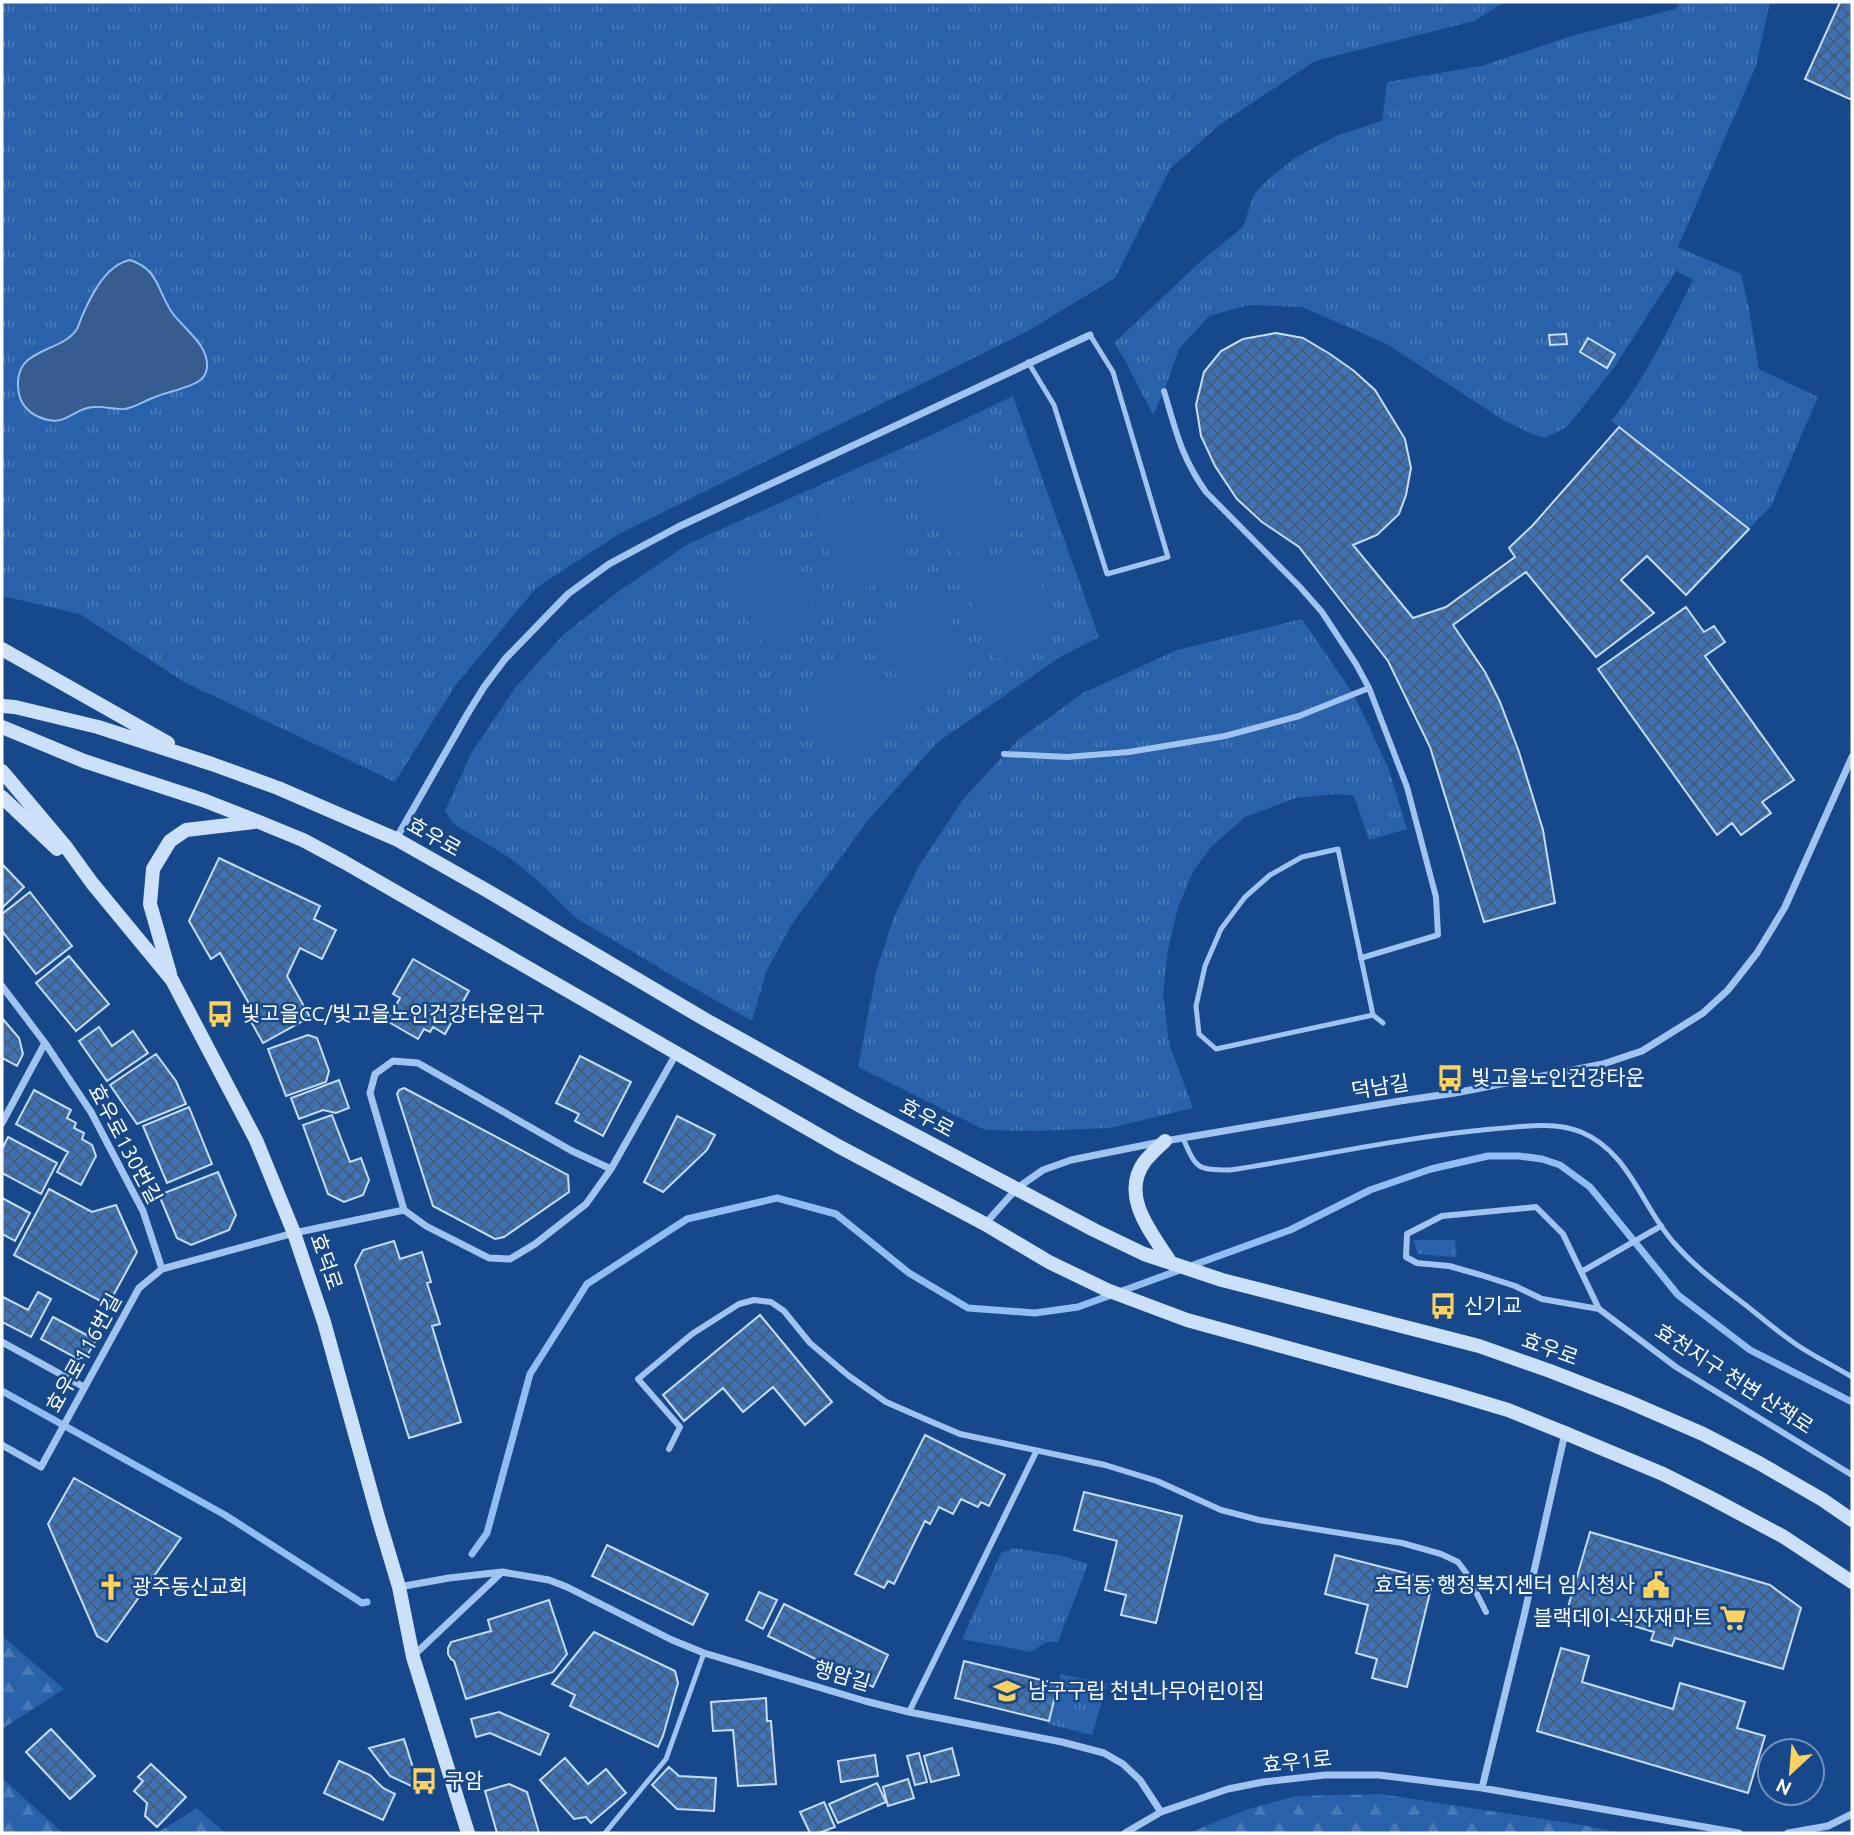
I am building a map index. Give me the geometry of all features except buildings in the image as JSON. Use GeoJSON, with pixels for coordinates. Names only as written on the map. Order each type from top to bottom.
{"type":"FeatureCollection","features":[{"type":"Feature","properties":{"kind":"main road"},"geometry":{"type":"LineString","coordinates":[[2,649],[194,758]]}},
{"type":"Feature","properties":{"kind":"main road","name":"효우로"},"geometry":{"type":"LineString","coordinates":[[2,706],[98,727],[194,758],[278,788],[396,839],[706,1020],[918,1137],[1144,1254],[1222,1280],[1479,1346],[1550,1371],[1703,1434],[1759,1463],[1852,1520]]}},
{"type":"Feature","properties":{"kind":"main road"},"geometry":{"type":"LineString","coordinates":[[2,727],[84,761],[203,800],[303,840],[838,1146],[985,1224],[1049,1262],[1107,1290],[1187,1320],[1508,1410],[1663,1474],[1711,1497],[1784,1538],[1852,1582]]}},
{"type":"Feature","properties":{"kind":"main road","name":"효덕로"},"geometry":{"type":"LineString","coordinates":[[2,771],[172,980],[257,1140],[294,1233],[324,1322],[399,1587],[413,1657],[468,1833]]}},
{"type":"Feature","properties":{"kind":"main road"},"geometry":{"type":"LineString","coordinates":[[2,797],[92,883]]}},
{"type":"Feature","properties":{"kind":"main road"},"geometry":{"type":"LineString","coordinates":[[172,980],[150,904],[153,869],[170,841],[186,830],[259,822]]}},
{"type":"Feature","properties":{"kind":"main road"},"geometry":{"type":"LineString","coordinates":[[1165,1140],[1144,1163],[1135,1191],[1141,1217],[1171,1263]]}},
{"type":"Feature","properties":{"kind":"street"},"geometry":{"type":"LineString","coordinates":[[396,839],[484,687],[505,659],[568,594],[609,564],[678,527],[1090,335]]}},
{"type":"Feature","properties":{"kind":"street"},"geometry":{"type":"LineString","coordinates":[[1164,391],[1181,448],[1194,475],[1206,492],[1322,612],[1356,664],[1369,688],[1407,787],[1436,897],[1438,935],[1361,958]]}},
{"type":"Feature","properties":{"kind":"street"},"geometry":{"type":"LineString","coordinates":[[1004,754],[1067,757],[1129,752],[1225,736],[1299,716],[1369,688]]}},
{"type":"Feature","properties":{"kind":"street","name":"덕남길"},"geometry":{"type":"LineString","coordinates":[[985,1224],[1017,1188],[1043,1170],[1071,1160],[1165,1140],[1455,1093],[1603,1064],[1642,1051],[1703,1013],[1728,990],[1757,953],[1785,907],[1852,757]]}},
{"type":"Feature","properties":{"kind":"street","name":"효우로130번길"},"geometry":{"type":"LineString","coordinates":[[2,986],[45,1043],[91,1112],[143,1211],[163,1269]]}},
{"type":"Feature","properties":{"kind":"street"},"geometry":{"type":"LineString","coordinates":[[2,1123],[45,1043]]}},
{"type":"Feature","properties":{"kind":"street"},"geometry":{"type":"LineString","coordinates":[[611,1169],[572,1151],[418,1063],[393,1062],[376,1074],[370,1093],[404,1210],[426,1226],[489,1258],[510,1259],[535,1244],[586,1204],[611,1169],[676,1054]]}},
{"type":"Feature","properties":{"kind":"street","name":"효천지구 천변 산책로"},"geometry":{"type":"LineString","coordinates":[[1599,1309],[1563,1234],[1536,1207],[1442,1216],[1407,1234],[1406,1257],[1417,1263],[1449,1266],[1515,1286],[1542,1299],[1599,1309],[1676,1367],[1852,1475]]}},
{"type":"Feature","properties":{"kind":"street","name":"효우로116번길"},"geometry":{"type":"LineString","coordinates":[[2,1446],[41,1467],[139,1288],[163,1269],[294,1233],[404,1210]]}},
{"type":"Feature","properties":{"kind":"street"},"geometry":{"type":"LineString","coordinates":[[1581,1272],[1661,1226]]}},
{"type":"Feature","properties":{"kind":"street"},"geometry":{"type":"LineString","coordinates":[[669,1449],[680,1427],[638,1379],[702,1328],[739,1304],[754,1300],[771,1302],[784,1311],[810,1343],[849,1376],[886,1402],[960,1434],[1105,1465],[1157,1481],[1221,1510],[1259,1520],[1402,1543],[1441,1554],[1458,1562],[1467,1573],[1486,1612]]}},
{"type":"Feature","properties":{"kind":"street"},"geometry":{"type":"LineString","coordinates":[[2,1342],[84,1387]]}},
{"type":"Feature","properties":{"kind":"street"},"geometry":{"type":"LineString","coordinates":[[1482,1788],[1565,1433]]}},
{"type":"Feature","properties":{"kind":"street"},"geometry":{"type":"LineString","coordinates":[[909,1712],[1037,1452]]}},
{"type":"Feature","properties":{"kind":"street"},"geometry":{"type":"LineString","coordinates":[[413,1657],[502,1572]]}},
{"type":"Feature","properties":{"kind":"street","name":"행암길"},"geometry":{"type":"LineString","coordinates":[[399,1587],[502,1572],[549,1580],[704,1653],[865,1701],[1104,1753],[1123,1764],[1140,1780],[1161,1812]]}},
{"type":"Feature","properties":{"kind":"street","name":"효우1로"},"geometry":{"type":"LineString","coordinates":[[1125,1833],[1161,1812],[1228,1789],[1325,1775],[1379,1774],[1482,1788],[1739,1833]]}},
{"type":"Feature","properties":{"kind":"street"},"geometry":{"type":"LineString","coordinates":[[1788,1833],[1828,1826],[1852,1814]]}},
{"type":"Feature","properties":{"kind":"lane"},"geometry":{"type":"LineString","coordinates":[[1028,362],[1054,405],[1107,574],[1168,556],[1113,372],[1090,335]]}},
{"type":"Feature","properties":{"kind":"lane"},"geometry":{"type":"LineString","coordinates":[[1373,1015],[1216,1049],[1199,1034],[1196,1006],[1205,965],[1221,929],[1245,897],[1270,875],[1302,857],[1338,849],[1373,1015],[1384,1023]]}},
{"type":"Feature","properties":{"kind":"lane"},"geometry":{"type":"LineString","coordinates":[[1183,1138],[1193,1161],[1201,1168],[1230,1170],[1451,1133],[1529,1126],[1556,1126],[1581,1132],[1604,1145],[1623,1165],[1675,1245],[1715,1282],[1798,1345],[1852,1377]]}},
{"type":"Feature","properties":{"kind":"lane"},"geometry":{"type":"LineString","coordinates":[[606,1833],[666,1759],[704,1653]]}},
{"type":"Feature","properties":{"kind":"green space"},"geometry":{"type":"Polygon","coordinates":[[[2,2],[1505,2],[1474,21],[1315,61],[1218,126],[1170,169],[1115,278],[1028,331],[619,534],[536,588],[455,686],[395,782],[184,682],[80,614],[2,596],[2,2]]]}},
{"type":"Feature","properties":{"kind":"green space"},"geometry":{"type":"Polygon","coordinates":[[[1680,2],[1770,2],[1756,66],[1678,247],[1741,274],[1759,369],[1818,397],[1771,506],[1749,529],[1611,421],[1646,371],[1693,280],[1676,271],[1613,369],[1567,427],[1545,438],[1503,420],[1387,344],[1302,307],[1249,305],[1209,316],[1179,349],[1153,415],[1114,343],[1201,261],[1243,227],[1254,194],[1268,179],[1295,158],[1338,135],[1382,121],[1387,82],[1481,66],[1571,36],[1675,9],[1680,2]]]}},
{"type":"Feature","properties":{"kind":"green space"},"geometry":{"type":"Polygon","coordinates":[[[1013,396],[1099,637],[1060,657],[938,742],[869,819],[792,924],[766,972],[752,1021],[576,918],[535,878],[507,856],[454,824],[445,811],[472,752],[515,688],[564,634],[619,591],[688,544],[1013,396]]]}},
{"type":"Feature","properties":{"kind":"green space"},"geometry":{"type":"Polygon","coordinates":[[[972,436],[1013,528],[952,555],[911,462],[972,436]]]}},
{"type":"Feature","properties":{"kind":"green space"},"geometry":{"type":"Polygon","coordinates":[[[871,489],[913,562],[853,595],[812,522],[871,489]]]}},
{"type":"Feature","properties":{"kind":"green space"},"geometry":{"type":"Polygon","coordinates":[[[1023,543],[1061,632],[996,660],[958,571],[1023,543]]]}},
{"type":"Feature","properties":{"kind":"green space"},"geometry":{"type":"Polygon","coordinates":[[[777,554],[820,616],[768,651],[726,588],[777,554]]]}},
{"type":"Feature","properties":{"kind":"green space"},"geometry":{"type":"Polygon","coordinates":[[[933,591],[977,668],[913,704],[869,628],[933,591]]]}},
{"type":"Feature","properties":{"kind":"green space"},"geometry":{"type":"Polygon","coordinates":[[[1302,619],[1354,695],[1388,767],[1407,829],[1369,840],[1354,796],[1336,794],[1296,798],[1245,817],[1211,847],[1194,870],[1178,907],[1168,950],[1163,993],[1169,1043],[1193,1108],[1110,1128],[985,1130],[858,1067],[877,968],[894,917],[919,866],[964,798],[1018,740],[1083,693],[1177,650],[1302,619]]]}},
{"type":"Feature","properties":{"kind":"green space"},"geometry":{"type":"Polygon","coordinates":[[[852,647],[903,716],[845,758],[795,689],[852,647]]]}},
{"type":"Feature","properties":{"kind":"green space"},"geometry":{"type":"Polygon","coordinates":[[[1413,1240],[1455,1240],[1457,1257],[1418,1254],[1413,1240]]]}},
{"type":"Feature","properties":{"kind":"green space"},"geometry":{"type":"Polygon","coordinates":[[[1014,1548],[1063,1556],[1088,1564],[1058,1642],[1046,1642],[1031,1652],[962,1639],[1001,1553],[1014,1548]]]}},
{"type":"Feature","properties":{"kind":"green space"},"geometry":{"type":"Polygon","coordinates":[[[2,1636],[64,1689],[2,1729],[2,1636]]]}},
{"type":"Feature","properties":{"kind":"green space"},"geometry":{"type":"Polygon","coordinates":[[[1061,1674],[1107,1684],[1092,1735],[1048,1724],[1061,1674]]]}},
{"type":"Feature","properties":{"kind":"green space"},"geometry":{"type":"Polygon","coordinates":[[[2,1778],[63,1833],[2,1833],[2,1778]]]}},
{"type":"Feature","properties":{"kind":"green space"},"geometry":{"type":"Polygon","coordinates":[[[1380,1794],[1624,1833],[1189,1833],[1248,1809],[1296,1796],[1380,1794]]]}},
{"type":"Feature","properties":{"kind":"green space"},"geometry":{"type":"Polygon","coordinates":[[[197,1808],[225,1833],[157,1833],[197,1808]]]}},
{"type":"Feature","properties":{"kind":"shaded area"},"geometry":{"type":"Polygon","coordinates":[[[130,260],[152,274],[171,311],[200,344],[207,359],[204,376],[190,386],[129,408],[86,408],[56,421],[35,415],[26,408],[20,398],[18,378],[22,367],[38,353],[69,337],[77,329],[101,281],[114,268],[130,260]]]}},
{"type":"Feature","properties":{"kind":"waterway"},"geometry":{"type":"LineString","coordinates":[[472,1554],[487,1533],[530,1374],[587,1284],[687,1219],[777,1198],[836,1214],[909,1273],[968,1308],[1035,1313],[1078,1307],[1290,1230],[1370,1190],[1431,1169],[1488,1156],[1542,1159],[1560,1165],[1590,1187],[1678,1295],[1750,1350],[1852,1402]]}},
{"type":"Feature","properties":{"kind":"waterway"},"geometry":{"type":"LineString","coordinates":[[2,1391],[225,1515],[362,1603],[367,1602]]}},
{"type":"Feature","properties":{"kind":"place","name":"빛고을CC/빛고을노인건강타운입구"},"geometry":{"type":"Point","coordinates":[220,1014]}},
{"type":"Feature","properties":{"kind":"place","name":"빛고을노인건강타운"},"geometry":{"type":"Point","coordinates":[1450,1078]}},
{"type":"Feature","properties":{"kind":"place","name":"신기교"},"geometry":{"type":"Point","coordinates":[1443,1306]}},
{"type":"Feature","properties":{"kind":"place","name":"효덕동 행정복지센터 임시청사"},"geometry":{"type":"Point","coordinates":[1656,1585]}},
{"type":"Feature","properties":{"kind":"place","name":"광주동신교회"},"geometry":{"type":"Point","coordinates":[111,1587]}},
{"type":"Feature","properties":{"kind":"place","name":"블랙데이 식자재마트"},"geometry":{"type":"Point","coordinates":[1733,1618]}},
{"type":"Feature","properties":{"kind":"place","name":"남구구립 천년나무어린이집"},"geometry":{"type":"Point","coordinates":[1007,1691]}},
{"type":"Feature","properties":{"kind":"place","name":"구암"},"geometry":{"type":"Point","coordinates":[424,1781]}}]}
